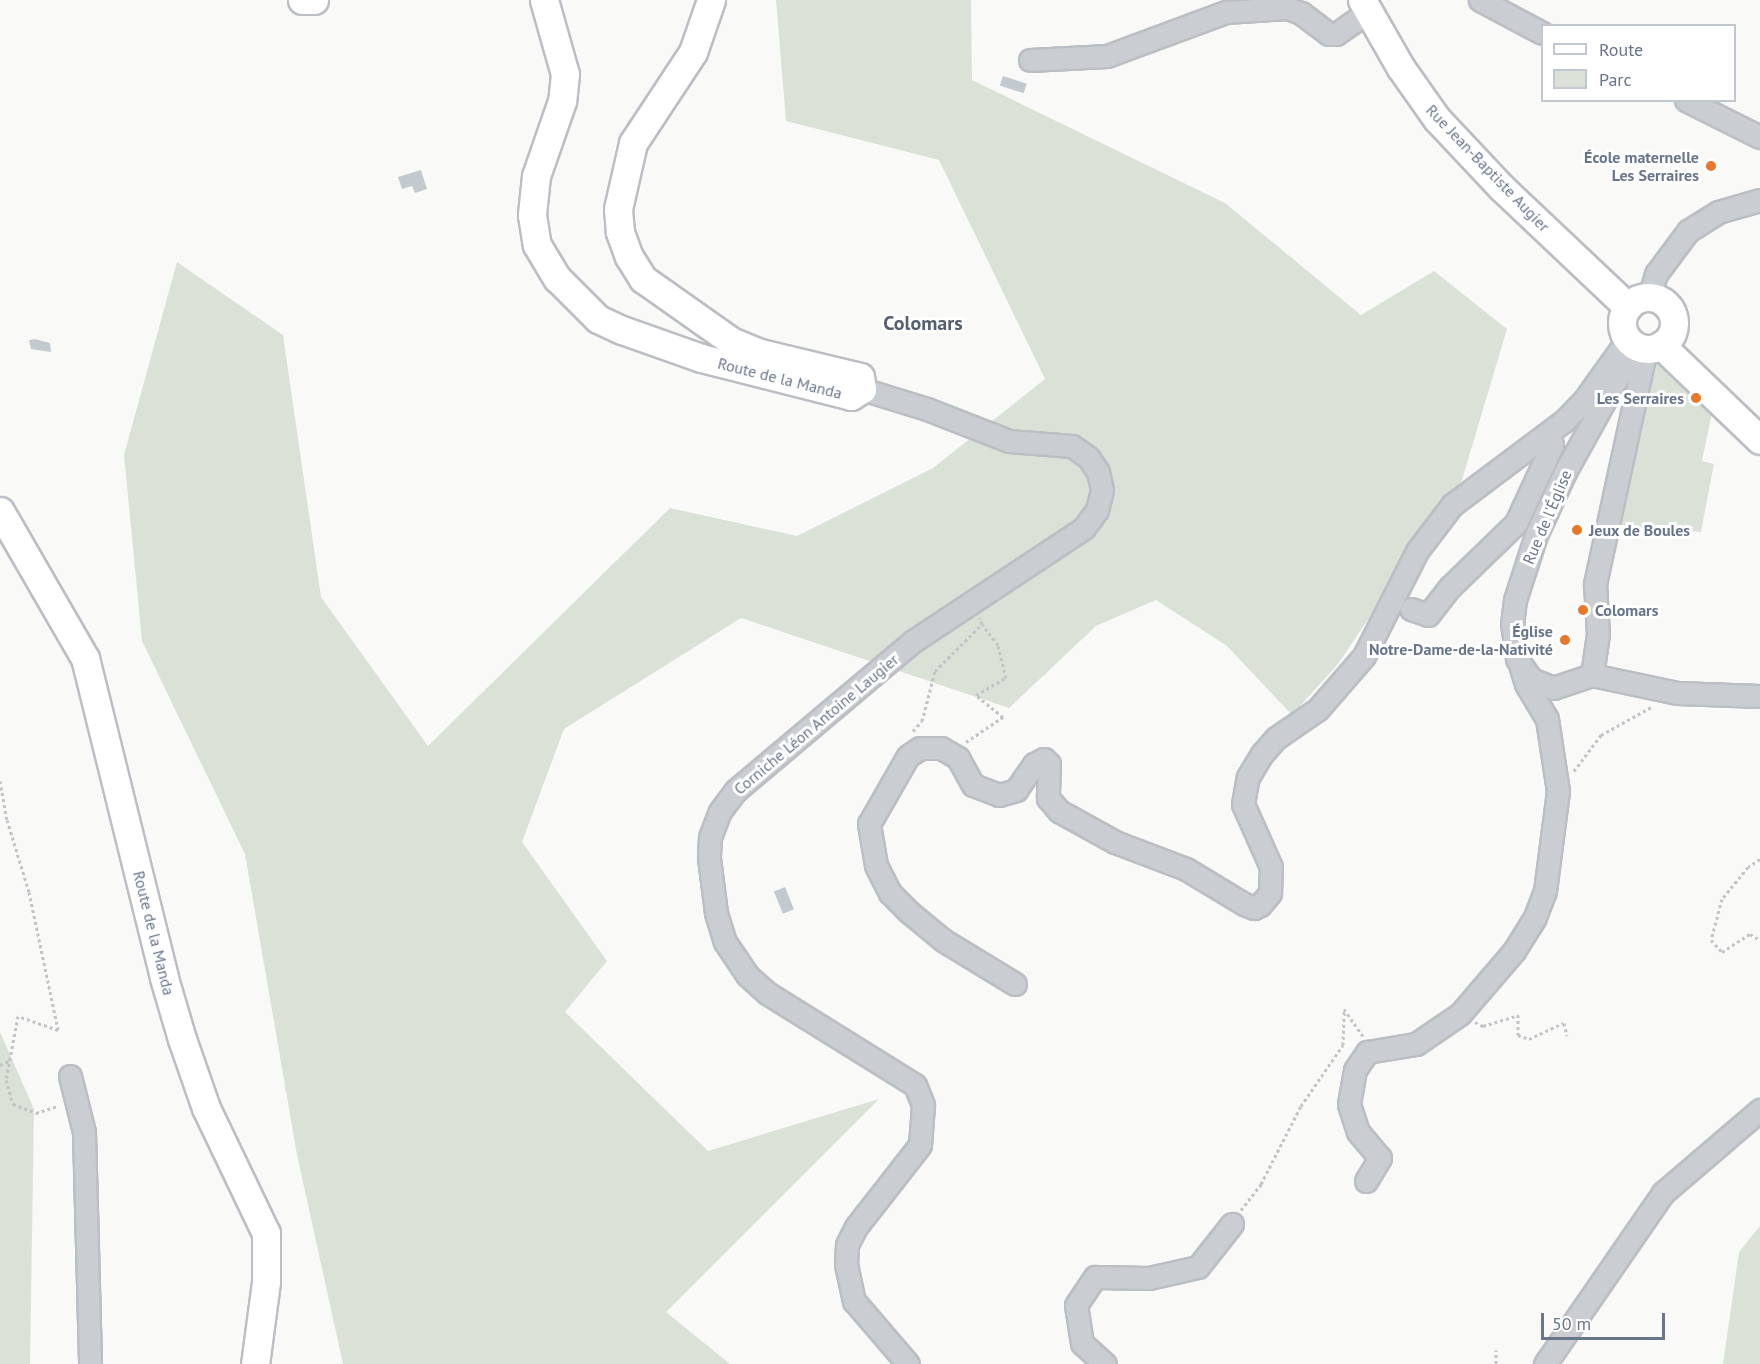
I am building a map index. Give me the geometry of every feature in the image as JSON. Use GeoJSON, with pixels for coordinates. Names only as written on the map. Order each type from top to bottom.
{"type":"FeatureCollection","features":[{"type":"Feature","properties":{"kind":"main road"},"geometry":{"type":"LineString","coordinates":[[302,0],[314,0]]}},
{"type":"Feature","properties":{"kind":"main road","name":"Route de la Manda"},"geometry":{"type":"LineString","coordinates":[[544,0],[565,74],[562,101],[536,176],[531,209],[537,245],[557,278],[598,319],[664,346],[843,396],[862,389],[863,381],[849,372],[760,354],[731,341],[643,279],[629,257],[620,232],[618,208],[633,143],[693,52],[711,0]]}},
{"type":"Feature","properties":{"kind":"main road","name":"Rue Jean-Baptiste Augier"},"geometry":{"type":"LineString","coordinates":[[1365,6],[1401,68],[1437,119],[1502,188],[1638,302]]}},
{"type":"Feature","properties":{"kind":"main road"},"geometry":{"type":"LineString","coordinates":[[1642,344],[1670,335],[1672,314],[1664,303],[1638,302],[1622,326],[1642,344],[1760,440]]}},
{"type":"Feature","properties":{"kind":"main road","name":"Route de la Manda"},"geometry":{"type":"LineString","coordinates":[[0,511],[85,658],[164,978],[182,1039],[207,1108],[266,1233],[266,1282],[255,1364]]}},
{"type":"Feature","properties":{"kind":"street"},"geometry":{"type":"LineString","coordinates":[[1480,0],[1541,32]]}},
{"type":"Feature","properties":{"kind":"street","name":"Rue Jean-Baptiste Augier"},"geometry":{"type":"LineString","coordinates":[[1030,60],[1107,56],[1226,12],[1287,8],[1301,13],[1329,34],[1336,34],[1365,6]]}},
{"type":"Feature","properties":{"kind":"street"},"geometry":{"type":"LineString","coordinates":[[1690,102],[1760,137]]}},
{"type":"Feature","properties":{"kind":"street"},"geometry":{"type":"LineString","coordinates":[[1638,302],[1688,231],[1718,212],[1760,200]]}},
{"type":"Feature","properties":{"kind":"street"},"geometry":{"type":"LineString","coordinates":[[1015,984],[943,940],[890,893],[868,839],[869,824],[908,756],[931,746],[958,758],[973,785],[999,795],[1016,790],[1034,764],[1044,759],[1049,764],[1048,798],[1059,812],[1115,842],[1186,869],[1254,908],[1267,900],[1271,867],[1243,809],[1243,796],[1252,770],[1276,738],[1318,709],[1364,656],[1417,551],[1452,505],[1549,434],[1642,344]]}},
{"type":"Feature","properties":{"kind":"street"},"geometry":{"type":"LineString","coordinates":[[1592,675],[1598,634],[1595,584],[1642,344]]}},
{"type":"Feature","properties":{"kind":"street","name":"Rue de l'Église"},"geometry":{"type":"LineString","coordinates":[[1372,1051],[1416,1044],[1460,1014],[1492,981],[1535,917],[1545,891],[1558,791],[1547,719],[1526,684],[1513,644],[1512,623],[1536,535],[1564,472],[1642,344]]}},
{"type":"Feature","properties":{"kind":"street","name":"Corniche Léon Antoine Laugier"},"geometry":{"type":"LineString","coordinates":[[862,389],[927,409],[1009,441],[1072,446],[1088,457],[1098,472],[1102,490],[1097,510],[1084,528],[912,642],[736,790],[714,824],[709,848],[718,921],[725,942],[747,975],[767,993],[915,1085],[923,1105],[920,1145],[856,1227],[846,1254],[854,1301],[908,1364]]}},
{"type":"Feature","properties":{"kind":"street"},"geometry":{"type":"LineString","coordinates":[[1411,609],[1428,615],[1458,579],[1515,523],[1552,445],[1549,434]]}},
{"type":"Feature","properties":{"kind":"street"},"geometry":{"type":"LineString","coordinates":[[1520,664],[1531,678],[1553,688],[1592,675],[1677,693],[1760,696]]}},
{"type":"Feature","properties":{"kind":"street"},"geometry":{"type":"LineString","coordinates":[[1366,1181],[1380,1158],[1358,1132],[1349,1088],[1355,1070],[1367,1052],[1372,1051]]}},
{"type":"Feature","properties":{"kind":"street"},"geometry":{"type":"LineString","coordinates":[[70,1077],[84,1132],[90,1364]]}},
{"type":"Feature","properties":{"kind":"street"},"geometry":{"type":"LineString","coordinates":[[1545,1364],[1663,1193],[1760,1110]]}},
{"type":"Feature","properties":{"kind":"street"},"geometry":{"type":"LineString","coordinates":[[1105,1364],[1082,1343],[1076,1305],[1095,1277],[1149,1278],[1197,1267],[1232,1224]]}},
{"type":"Feature","properties":{"kind":"path"},"geometry":{"type":"LineString","coordinates":[[952,616],[975,611],[998,645],[1006,678],[976,695],[1003,717],[963,744],[958,758]]}},
{"type":"Feature","properties":{"kind":"path"},"geometry":{"type":"LineString","coordinates":[[906,738],[922,721],[934,671],[982,624]]}},
{"type":"Feature","properties":{"kind":"path"},"geometry":{"type":"LineString","coordinates":[[1558,791],[1601,735],[1677,693]]}},
{"type":"Feature","properties":{"kind":"path"},"geometry":{"type":"LineString","coordinates":[[0,781],[6,820],[29,892],[58,1030],[18,1016],[6,1080],[13,1104],[36,1113],[78,1103]]}},
{"type":"Feature","properties":{"kind":"path"},"geometry":{"type":"LineString","coordinates":[[1760,860],[1748,867],[1722,899],[1712,940],[1722,952],[1750,934],[1760,940]]}},
{"type":"Feature","properties":{"kind":"path"},"geometry":{"type":"LineString","coordinates":[[1232,1224],[1261,1184],[1301,1107],[1343,1045],[1344,1009],[1372,1051]]}},
{"type":"Feature","properties":{"kind":"path"},"geometry":{"type":"LineString","coordinates":[[1460,1014],[1483,1026],[1518,1015],[1518,1035],[1529,1039],[1564,1023],[1567,1036]]}},
{"type":"Feature","properties":{"kind":"path"},"geometry":{"type":"LineString","coordinates":[[0,1065],[10,1060]]}},
{"type":"Feature","properties":{"kind":"path"},"geometry":{"type":"LineString","coordinates":[[1496,1350],[1496,1364]]}},
{"type":"Feature","properties":{"kind":"green space"},"geometry":{"type":"Polygon","coordinates":[[[776,0],[971,0],[972,80],[1225,203],[1361,315],[1434,271],[1507,329],[1462,480],[1338,664],[1292,715],[1227,646],[1156,600],[1096,626],[1009,708],[741,618],[564,729],[522,842],[607,961],[565,1012],[708,1151],[879,1099],[666,1312],[730,1364],[343,1364],[297,1155],[245,854],[142,641],[124,455],[177,262],[283,335],[321,597],[428,746],[670,508],[797,536],[933,468],[1045,379],[939,160],[786,121],[776,0]]]}},
{"type":"Feature","properties":{"kind":"green space"},"geometry":{"type":"Polygon","coordinates":[[[1656,361],[1712,413],[1702,461],[1714,464],[1701,532],[1617,525],[1652,362],[1656,361]]]}},
{"type":"Feature","properties":{"kind":"green space"},"geometry":{"type":"Polygon","coordinates":[[[0,1032],[34,1109],[30,1364],[0,1364],[0,1032]]]}},
{"type":"Feature","properties":{"kind":"green space"},"geometry":{"type":"Polygon","coordinates":[[[1760,1226],[1760,1364],[1723,1364],[1739,1252],[1760,1226]]]}},
{"type":"Feature","properties":{"kind":"shaded area"},"geometry":{"type":"Polygon","coordinates":[[[1003,76],[1027,84],[1024,93],[1000,86],[1003,76]]]}},
{"type":"Feature","properties":{"kind":"shaded area"},"geometry":{"type":"Polygon","coordinates":[[[421,170],[427,189],[415,193],[412,186],[402,189],[398,177],[421,170]]]}},
{"type":"Feature","properties":{"kind":"shaded area"},"geometry":{"type":"Polygon","coordinates":[[[35,339],[50,343],[51,352],[31,349],[29,340],[35,339]]]}},
{"type":"Feature","properties":{"kind":"shaded area"},"geometry":{"type":"Polygon","coordinates":[[[785,887],[794,909],[783,914],[774,891],[785,887]]]}},
{"type":"Feature","properties":{"kind":"place","name":"École maternelle Les Serraires"},"geometry":{"type":"Point","coordinates":[1711,166]}},
{"type":"Feature","properties":{"kind":"place","name":"Les Serraires"},"geometry":{"type":"Point","coordinates":[1696,398]}},
{"type":"Feature","properties":{"kind":"place","name":"Jeux de Boules"},"geometry":{"type":"Point","coordinates":[1577,530]}},
{"type":"Feature","properties":{"kind":"place","name":"Colomars"},"geometry":{"type":"Point","coordinates":[1583,610]}},
{"type":"Feature","properties":{"kind":"place","name":"Église Notre-Dame-de-la-Nativité"},"geometry":{"type":"Point","coordinates":[1565,640]}},
{"type":"Feature","properties":{"kind":"district","name":"Colomars"},"geometry":{"type":"Point","coordinates":[923,323]}}]}
